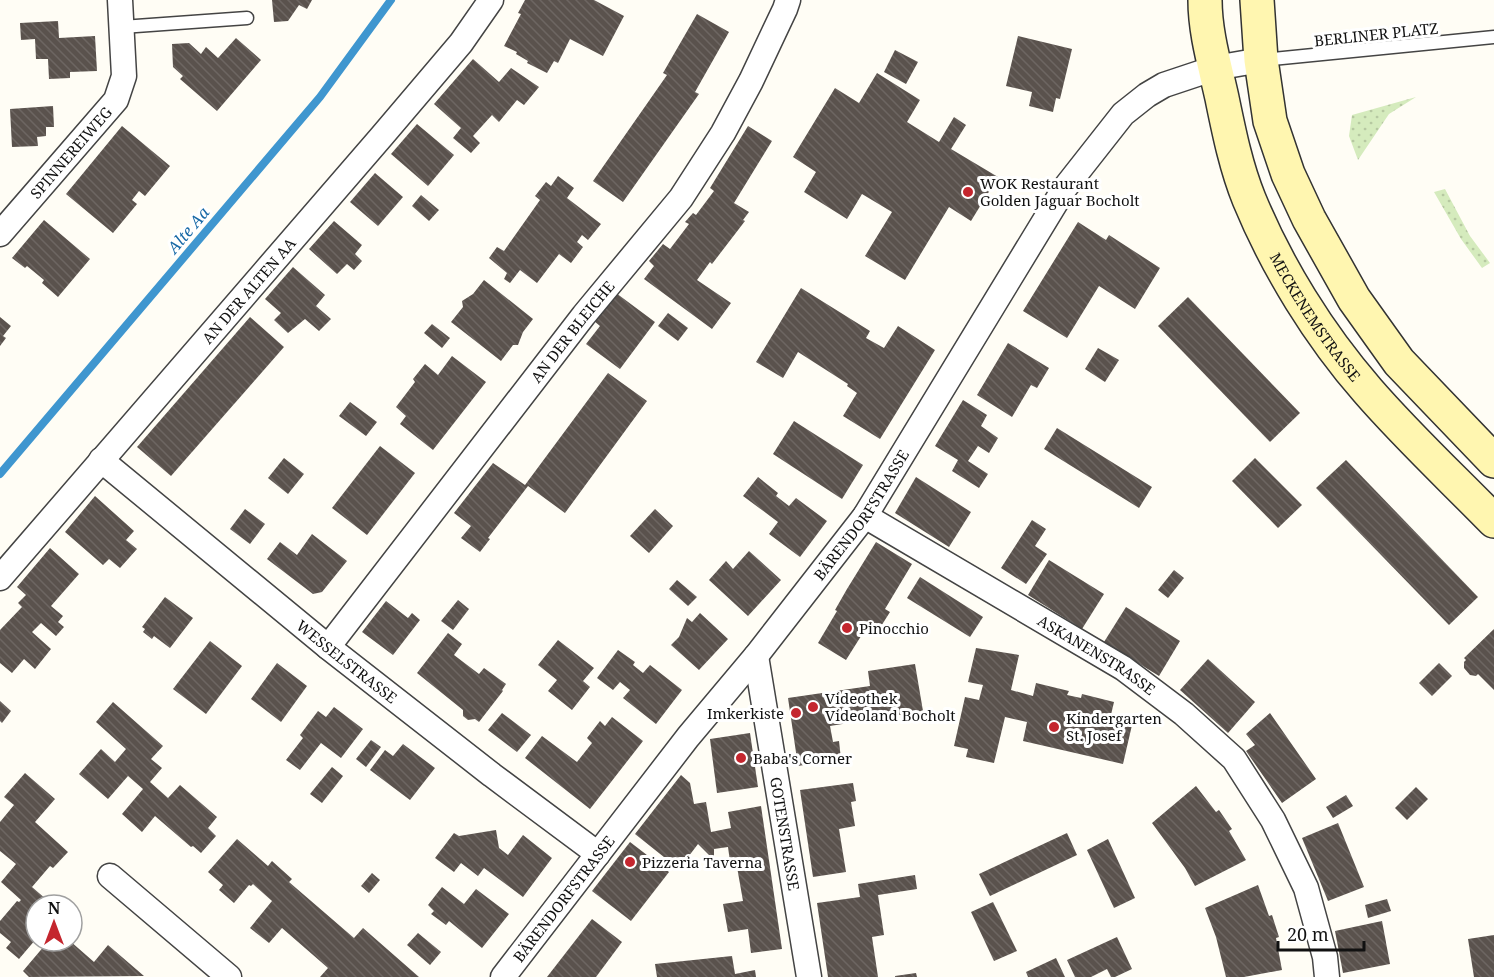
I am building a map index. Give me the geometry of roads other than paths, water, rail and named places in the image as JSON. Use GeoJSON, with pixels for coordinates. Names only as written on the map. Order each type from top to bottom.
{"type":"FeatureCollection","features":[{"type":"Feature","properties":{"kind":"main road","name":"MECKENEMSTRASSE"},"geometry":{"type":"LineString","coordinates":[[1205,0],[1215,68],[1230,137],[1249,198],[1271,245],[1328,339],[1368,391],[1494,521]]}},
{"type":"Feature","properties":{"kind":"main road"},"geometry":{"type":"LineString","coordinates":[[1257,0],[1261,60],[1270,121],[1288,174],[1309,219],[1354,300],[1399,362],[1494,461]]}},
{"type":"Feature","properties":{"kind":"street","name":"SPINNEREIWEG"},"geometry":{"type":"LineString","coordinates":[[0,234],[116,100],[124,76],[120,0]]}},
{"type":"Feature","properties":{"kind":"street","name":"AN DER ALTEN AA"},"geometry":{"type":"LineString","coordinates":[[0,578],[404,111],[461,43],[491,0]]}},
{"type":"Feature","properties":{"kind":"street","name":"AN DER BLEICHE"},"geometry":{"type":"LineString","coordinates":[[328,647],[584,315],[681,198],[723,133],[751,81],[788,0]]}},
{"type":"Feature","properties":{"kind":"street"},"geometry":{"type":"LineString","coordinates":[[1215,68],[1261,60]]}},
{"type":"Feature","properties":{"kind":"street","name":"BÄRENDORFSTRASSE"},"geometry":{"type":"LineString","coordinates":[[503,977],[688,737],[756,656],[865,516],[1064,189],[1123,114],[1164,86],[1215,68]]}},
{"type":"Feature","properties":{"kind":"street","name":"WESSELSTRASSE"},"geometry":{"type":"LineString","coordinates":[[101,460],[328,647],[598,854]]}},
{"type":"Feature","properties":{"kind":"street","name":"ASKANENSTRASSE"},"geometry":{"type":"LineString","coordinates":[[865,516],[1123,668],[1184,714],[1234,759],[1273,820],[1306,888],[1325,957],[1327,977]]}},
{"type":"Feature","properties":{"kind":"street","name":"GOTENSTRASSE"},"geometry":{"type":"LineString","coordinates":[[756,656],[809,977]]}},
{"type":"Feature","properties":{"kind":"street"},"geometry":{"type":"LineString","coordinates":[[110,876],[229,977]]}},
{"type":"Feature","properties":{"kind":"lane"},"geometry":{"type":"LineString","coordinates":[[122,27],[247,18]]}},
{"type":"Feature","properties":{"kind":"lane","name":"BERLINER PLATZ"},"geometry":{"type":"LineString","coordinates":[[1261,60],[1494,37]]}},
{"type":"Feature","properties":{"kind":"waterway","name":"Alte Aa"},"geometry":{"type":"LineString","coordinates":[[0,474],[320,97],[391,0]]}},
{"type":"Feature","properties":{"kind":"place","name":"WOK Restaurant Golden Jaguar Bocholt"},"geometry":{"type":"Point","coordinates":[968,192]}},
{"type":"Feature","properties":{"kind":"place","name":"Pinocchio"},"geometry":{"type":"Point","coordinates":[847,628]}},
{"type":"Feature","properties":{"kind":"place","name":"Videothek Videoland Bocholt"},"geometry":{"type":"Point","coordinates":[813,707]}},
{"type":"Feature","properties":{"kind":"place","name":"Imkerkiste"},"geometry":{"type":"Point","coordinates":[796,713]}},
{"type":"Feature","properties":{"kind":"place","name":"Kindergarten St. Josef"},"geometry":{"type":"Point","coordinates":[1054,727]}},
{"type":"Feature","properties":{"kind":"place","name":"Baba's Corner"},"geometry":{"type":"Point","coordinates":[741,758]}},
{"type":"Feature","properties":{"kind":"place","name":"Pizzeria Taverna"},"geometry":{"type":"Point","coordinates":[630,862]}}]}
